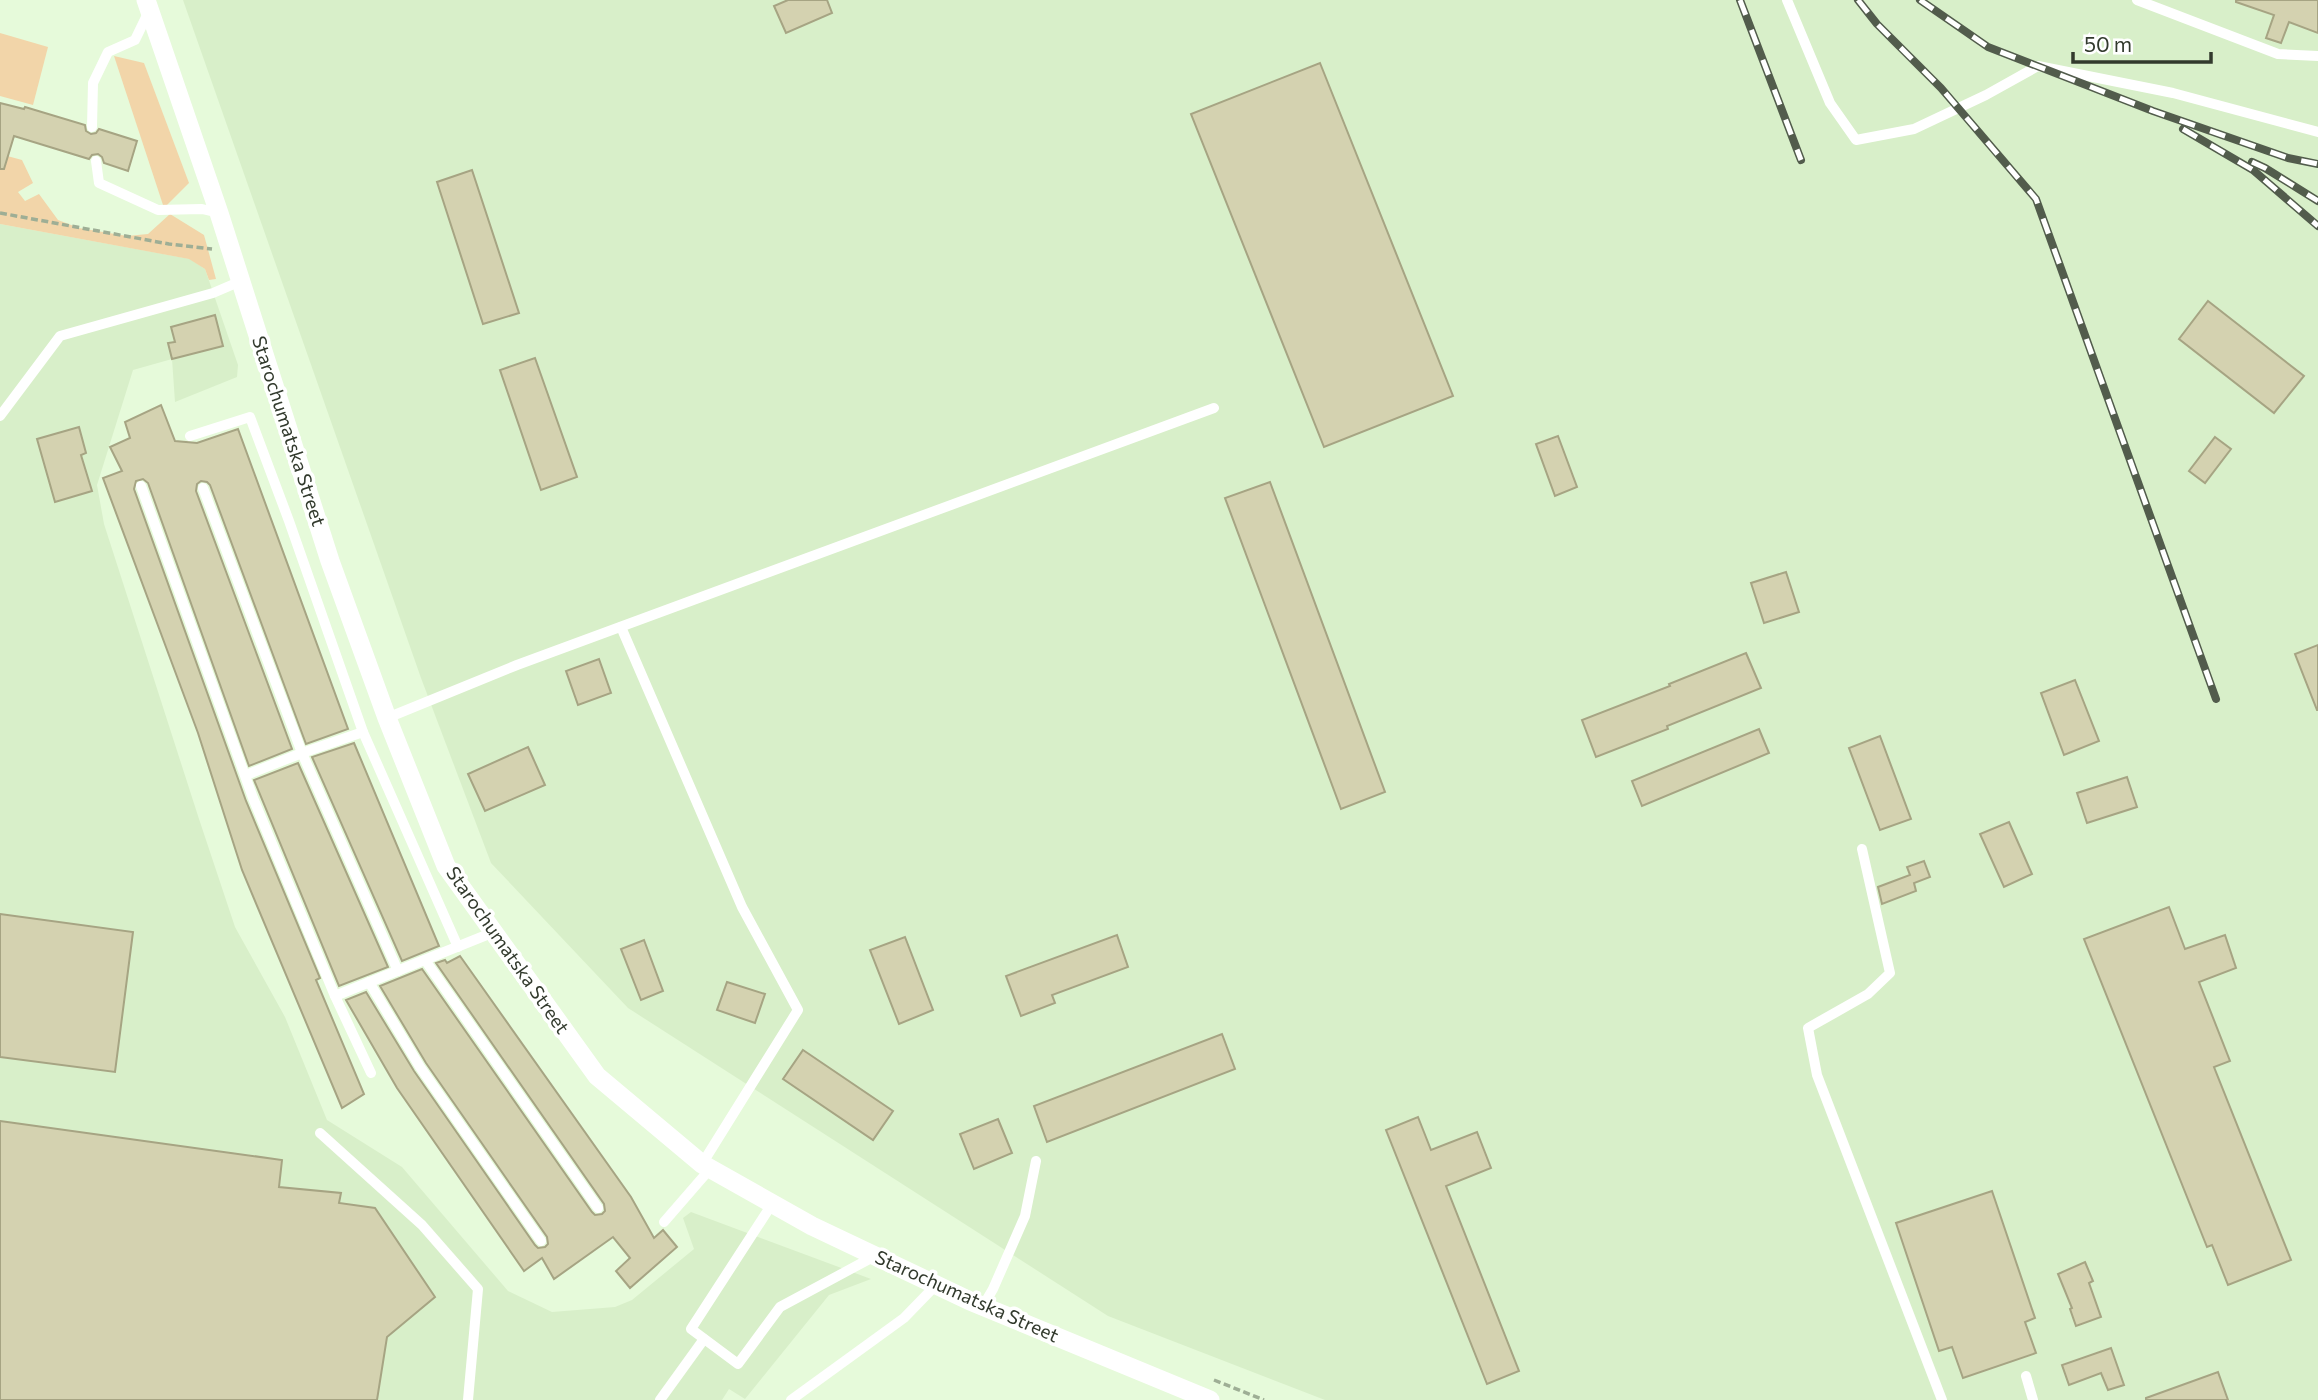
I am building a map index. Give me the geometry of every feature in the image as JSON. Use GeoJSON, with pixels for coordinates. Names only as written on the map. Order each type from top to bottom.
{"type":"FeatureCollection","features":[{"type":"Feature","properties":{"kind":"street","name":"Starochumatska Street"},"geometry":{"type":"LineString","coordinates":[[148,5],[232,251],[330,561],[387,718],[446,866],[597,1076],[706,1166],[812,1226],[983,1306],[1210,1400]]}},
{"type":"Feature","properties":{"kind":"lane"},"geometry":{"type":"LineString","coordinates":[[1787,0],[1830,103],[1856,140],[1914,129],[1986,95],[2038,66],[2173,93],[2318,132]]}},
{"type":"Feature","properties":{"kind":"lane"},"geometry":{"type":"LineString","coordinates":[[2137,0],[2278,54],[2318,56]]}},
{"type":"Feature","properties":{"kind":"lane"},"geometry":{"type":"LineString","coordinates":[[92,127],[93,83],[108,52],[135,40],[148,5]]}},
{"type":"Feature","properties":{"kind":"lane"},"geometry":{"type":"LineString","coordinates":[[96,161],[99,183],[158,210],[202,209],[219,213]]}},
{"type":"Feature","properties":{"kind":"lane"},"geometry":{"type":"LineString","coordinates":[[0,416],[60,336],[213,293],[241,281]]}},
{"type":"Feature","properties":{"kind":"lane"},"geometry":{"type":"LineString","coordinates":[[387,718],[517,665],[1214,408]]}},
{"type":"Feature","properties":{"kind":"lane"},"geometry":{"type":"LineString","coordinates":[[190,436],[250,416],[363,732],[458,947]]}},
{"type":"Feature","properties":{"kind":"lane"},"geometry":{"type":"LineString","coordinates":[[141,486],[253,797],[335,996],[371,1073]]}},
{"type":"Feature","properties":{"kind":"lane"},"geometry":{"type":"LineString","coordinates":[[202,488],[302,753],[398,971]]}},
{"type":"Feature","properties":{"kind":"lane"},"geometry":{"type":"LineString","coordinates":[[621,627],[742,907],[798,1010],[706,1166],[664,1222]]}},
{"type":"Feature","properties":{"kind":"lane"},"geometry":{"type":"LineString","coordinates":[[246,775],[363,732]]}},
{"type":"Feature","properties":{"kind":"lane"},"geometry":{"type":"LineString","coordinates":[[1862,849],[1890,973],[1868,994],[1808,1028],[1817,1074],[1942,1400]]}},
{"type":"Feature","properties":{"kind":"lane"},"geometry":{"type":"LineString","coordinates":[[335,996],[494,932]]}},
{"type":"Feature","properties":{"kind":"lane"},"geometry":{"type":"LineString","coordinates":[[425,960],[598,1208]]}},
{"type":"Feature","properties":{"kind":"lane"},"geometry":{"type":"LineString","coordinates":[[369,982],[420,1067],[541,1241]]}},
{"type":"Feature","properties":{"kind":"lane"},"geometry":{"type":"LineString","coordinates":[[320,1133],[422,1225],[478,1289],[468,1400]]}},
{"type":"Feature","properties":{"kind":"lane"},"geometry":{"type":"LineString","coordinates":[[983,1306],[1025,1216],[1036,1161]]}},
{"type":"Feature","properties":{"kind":"lane"},"geometry":{"type":"LineString","coordinates":[[772,1204],[691,1329],[738,1364],[780,1307],[875,1256]]}},
{"type":"Feature","properties":{"kind":"lane"},"geometry":{"type":"LineString","coordinates":[[791,1400],[904,1318],[936,1285]]}},
{"type":"Feature","properties":{"kind":"lane"},"geometry":{"type":"LineString","coordinates":[[660,1400],[704,1339]]}},
{"type":"Feature","properties":{"kind":"lane"},"geometry":{"type":"LineString","coordinates":[[2026,1376],[2033,1400]]}},
{"type":"Feature","properties":{"kind":"path"},"geometry":{"type":"LineString","coordinates":[[0,213],[169,244],[232,251]]}},
{"type":"Feature","properties":{"kind":"shaded area"},"geometry":{"type":"Polygon","coordinates":[[[183,0],[2318,0],[2318,1400],[1325,1400],[1108,1316],[628,1008],[491,863],[421,678],[183,0]]]}},
{"type":"Feature","properties":{"kind":"shaded area"},"geometry":{"type":"Polygon","coordinates":[[[0,33],[48,47],[33,105],[0,96],[0,33]]]}},
{"type":"Feature","properties":{"kind":"shaded area"},"geometry":{"type":"Polygon","coordinates":[[[114,56],[144,63],[189,183],[164,208],[114,56]]]}},
{"type":"Feature","properties":{"kind":"shaded area"},"geometry":{"type":"Polygon","coordinates":[[[0,154],[22,160],[33,183],[18,192],[25,201],[39,194],[58,220],[79,228],[127,236],[148,234],[170,214],[204,235],[216,279],[209,280],[205,269],[189,259],[0,224],[0,154]]]}},
{"type":"Feature","properties":{"kind":"shaded area"},"geometry":{"type":"Polygon","coordinates":[[[0,224],[190,259],[205,269],[238,365],[237,377],[175,402],[172,359],[133,370],[97,485],[104,524],[235,927],[285,1017],[327,1120],[402,1167],[508,1291],[552,1312],[615,1307],[632,1300],[694,1249],[683,1218],[691,1212],[871,1279],[829,1295],[745,1399],[729,1389],[722,1400],[0,1400],[0,224]]]}},
{"type":"Feature","properties":{"kind":"building"},"geometry":{"type":"Polygon","coordinates":[[[788,0],[827,0],[832,13],[786,33],[774,6],[788,0]]]}},
{"type":"Feature","properties":{"kind":"building"},"geometry":{"type":"Polygon","coordinates":[[[2236,0],[2318,0],[2318,33],[2289,22],[2281,43],[2266,38],[2274,15],[2236,0]]]}},
{"type":"Feature","properties":{"kind":"building"},"geometry":{"type":"Polygon","coordinates":[[[1320,63],[1453,396],[1324,447],[1191,114],[1320,63]]]}},
{"type":"Feature","properties":{"kind":"building"},"geometry":{"type":"Polygon","coordinates":[[[0,103],[24,109],[25,107],[85,125],[86,131],[91,134],[99,129],[137,141],[128,171],[104,163],[98,154],[89,159],[14,136],[4,169],[0,169],[0,103]]]}},
{"type":"Feature","properties":{"kind":"building"},"geometry":{"type":"Polygon","coordinates":[[[472,170],[519,313],[483,324],[437,182],[472,170]]]}},
{"type":"Feature","properties":{"kind":"building"},"geometry":{"type":"Polygon","coordinates":[[[2208,301],[2304,376],[2274,413],[2179,339],[2208,301]]]}},
{"type":"Feature","properties":{"kind":"building"},"geometry":{"type":"Polygon","coordinates":[[[215,315],[223,346],[172,359],[168,343],[175,342],[171,327],[215,315]]]}},
{"type":"Feature","properties":{"kind":"building"},"geometry":{"type":"Polygon","coordinates":[[[535,358],[577,477],[541,490],[500,370],[535,358]]]}},
{"type":"Feature","properties":{"kind":"building"},"geometry":{"type":"Polygon","coordinates":[[[161,405],[175,441],[197,443],[238,429],[348,729],[306,744],[210,485],[201,481],[197,484],[196,491],[292,749],[249,766],[148,483],[143,479],[136,481],[134,489],[246,801],[320,978],[316,980],[364,1094],[342,1108],[242,870],[198,733],[103,478],[122,471],[110,447],[130,438],[125,422],[161,405]]]}},
{"type":"Feature","properties":{"kind":"building"},"geometry":{"type":"Polygon","coordinates":[[[79,427],[86,453],[81,455],[92,491],[55,502],[37,439],[79,427]]]}},
{"type":"Feature","properties":{"kind":"building"},"geometry":{"type":"Polygon","coordinates":[[[1558,436],[1577,487],[1555,496],[1536,444],[1558,436]]]}},
{"type":"Feature","properties":{"kind":"building"},"geometry":{"type":"Polygon","coordinates":[[[2215,437],[2231,449],[2205,483],[2189,471],[2215,437]]]}},
{"type":"Feature","properties":{"kind":"building"},"geometry":{"type":"Polygon","coordinates":[[[1270,482],[1385,792],[1341,809],[1225,498],[1270,482]]]}},
{"type":"Feature","properties":{"kind":"building"},"geometry":{"type":"Polygon","coordinates":[[[1786,572],[1799,612],[1764,623],[1751,583],[1786,572]]]}},
{"type":"Feature","properties":{"kind":"building"},"geometry":{"type":"Polygon","coordinates":[[[2318,645],[2318,710],[2317,710],[2295,654],[2318,645]]]}},
{"type":"Feature","properties":{"kind":"building"},"geometry":{"type":"Polygon","coordinates":[[[1746,653],[1761,688],[1596,757],[1582,720],[1746,653]]]}},
{"type":"Feature","properties":{"kind":"building"},"geometry":{"type":"Polygon","coordinates":[[[599,659],[611,693],[578,705],[566,671],[599,659]]]}},
{"type":"Feature","properties":{"kind":"building"},"geometry":{"type":"Polygon","coordinates":[[[2075,680],[2099,741],[2064,755],[2041,693],[2075,680]]]}},
{"type":"Feature","properties":{"kind":"building"},"geometry":{"type":"Polygon","coordinates":[[[1759,729],[1769,753],[1642,806],[1632,781],[1759,729]]]}},
{"type":"Feature","properties":{"kind":"building"},"geometry":{"type":"Polygon","coordinates":[[[1880,736],[1911,819],[1880,830],[1849,748],[1880,736]]]}},
{"type":"Feature","properties":{"kind":"building"},"geometry":{"type":"Polygon","coordinates":[[[354,743],[439,946],[402,961],[312,757],[354,743]]]}},
{"type":"Feature","properties":{"kind":"building"},"geometry":{"type":"Polygon","coordinates":[[[528,747],[545,785],[485,811],[468,774],[528,747]]]}},
{"type":"Feature","properties":{"kind":"building"},"geometry":{"type":"Polygon","coordinates":[[[298,763],[388,967],[339,986],[254,780],[298,763]]]}},
{"type":"Feature","properties":{"kind":"building"},"geometry":{"type":"Polygon","coordinates":[[[2127,777],[2137,807],[2087,823],[2077,793],[2127,777]]]}},
{"type":"Feature","properties":{"kind":"building"},"geometry":{"type":"Polygon","coordinates":[[[2009,822],[2032,874],[2004,887],[1980,834],[2009,822]]]}},
{"type":"Feature","properties":{"kind":"building"},"geometry":{"type":"Polygon","coordinates":[[[1924,861],[1930,877],[1914,883],[1916,891],[1882,904],[1878,887],[1910,875],[1907,867],[1924,861]]]}},
{"type":"Feature","properties":{"kind":"building"},"geometry":{"type":"Polygon","coordinates":[[[2169,907],[2185,949],[2225,935],[2236,968],[2199,982],[2230,1061],[2214,1067],[2291,1260],[2228,1285],[2212,1245],[2207,1247],[2084,939],[2169,907]]]}},
{"type":"Feature","properties":{"kind":"building"},"geometry":{"type":"Polygon","coordinates":[[[0,914],[133,932],[115,1072],[0,1057],[0,914]]]}},
{"type":"Feature","properties":{"kind":"building"},"geometry":{"type":"Polygon","coordinates":[[[1117,935],[1128,967],[1052,995],[1055,1003],[1021,1016],[1006,976],[1117,935]]]}},
{"type":"Feature","properties":{"kind":"building"},"geometry":{"type":"Polygon","coordinates":[[[905,937],[933,1010],[899,1024],[870,950],[905,937]]]}},
{"type":"Feature","properties":{"kind":"building"},"geometry":{"type":"Polygon","coordinates":[[[644,940],[663,991],[641,1000],[621,949],[644,940]]]}},
{"type":"Feature","properties":{"kind":"building"},"geometry":{"type":"Polygon","coordinates":[[[460,956],[631,1197],[654,1238],[663,1230],[677,1247],[630,1288],[616,1271],[630,1258],[613,1237],[554,1279],[542,1258],[524,1271],[397,1088],[346,1000],[366,992],[414,1071],[535,1245],[538,1248],[545,1247],[548,1244],[547,1237],[426,1063],[380,986],[422,969],[592,1212],[595,1215],[602,1214],[605,1211],[604,1204],[436,963],[445,960],[447,963],[460,956]]]}},
{"type":"Feature","properties":{"kind":"building"},"geometry":{"type":"Polygon","coordinates":[[[727,982],[765,994],[755,1023],[717,1010],[727,982]]]}},
{"type":"Feature","properties":{"kind":"building"},"geometry":{"type":"Polygon","coordinates":[[[1222,1034],[1235,1069],[1047,1142],[1034,1106],[1222,1034]]]}},
{"type":"Feature","properties":{"kind":"building"},"geometry":{"type":"Polygon","coordinates":[[[803,1050],[893,1111],[873,1140],[783,1079],[803,1050]]]}},
{"type":"Feature","properties":{"kind":"building"},"geometry":{"type":"Polygon","coordinates":[[[1418,1117],[1431,1150],[1477,1132],[1491,1168],[1446,1186],[1519,1371],[1487,1384],[1386,1130],[1418,1117]]]}},
{"type":"Feature","properties":{"kind":"building"},"geometry":{"type":"Polygon","coordinates":[[[998,1119],[1012,1153],[974,1169],[960,1134],[998,1119]]]}},
{"type":"Feature","properties":{"kind":"building"},"geometry":{"type":"Polygon","coordinates":[[[0,1121],[282,1160],[279,1187],[341,1193],[339,1203],[375,1208],[435,1297],[387,1337],[377,1400],[0,1400],[0,1121]]]}},
{"type":"Feature","properties":{"kind":"building"},"geometry":{"type":"Polygon","coordinates":[[[1992,1191],[2035,1318],[2025,1322],[2036,1353],[1963,1378],[1952,1347],[1939,1351],[1896,1223],[1992,1191]]]}},
{"type":"Feature","properties":{"kind":"building"},"geometry":{"type":"Polygon","coordinates":[[[2085,1262],[2093,1281],[2089,1283],[2101,1317],[2076,1326],[2070,1309],[2072,1308],[2058,1274],[2085,1262]]]}},
{"type":"Feature","properties":{"kind":"building"},"geometry":{"type":"Polygon","coordinates":[[[2111,1348],[2124,1385],[2108,1390],[2101,1373],[2069,1385],[2062,1365],[2111,1348]]]}},
{"type":"Feature","properties":{"kind":"building"},"geometry":{"type":"Polygon","coordinates":[[[2218,1372],[2228,1400],[2146,1400],[2146,1398],[2218,1372]]]}},
{"type":"Feature","properties":{"kind":"railway"},"geometry":{"type":"LineString","coordinates":[[1740,0],[1801,160]]}},
{"type":"Feature","properties":{"kind":"railway"},"geometry":{"type":"LineString","coordinates":[[1858,0],[1877,24],[1941,88],[2036,199],[2216,699]]}},
{"type":"Feature","properties":{"kind":"railway"},"geometry":{"type":"LineString","coordinates":[[1920,0],[1988,47],[2153,111],[2288,158],[2318,164]]}},
{"type":"Feature","properties":{"kind":"railway"},"geometry":{"type":"LineString","coordinates":[[2183,129],[2253,170],[2318,226]]}},
{"type":"Feature","properties":{"kind":"railway"},"geometry":{"type":"LineString","coordinates":[[2252,162],[2318,201]]}}]}
